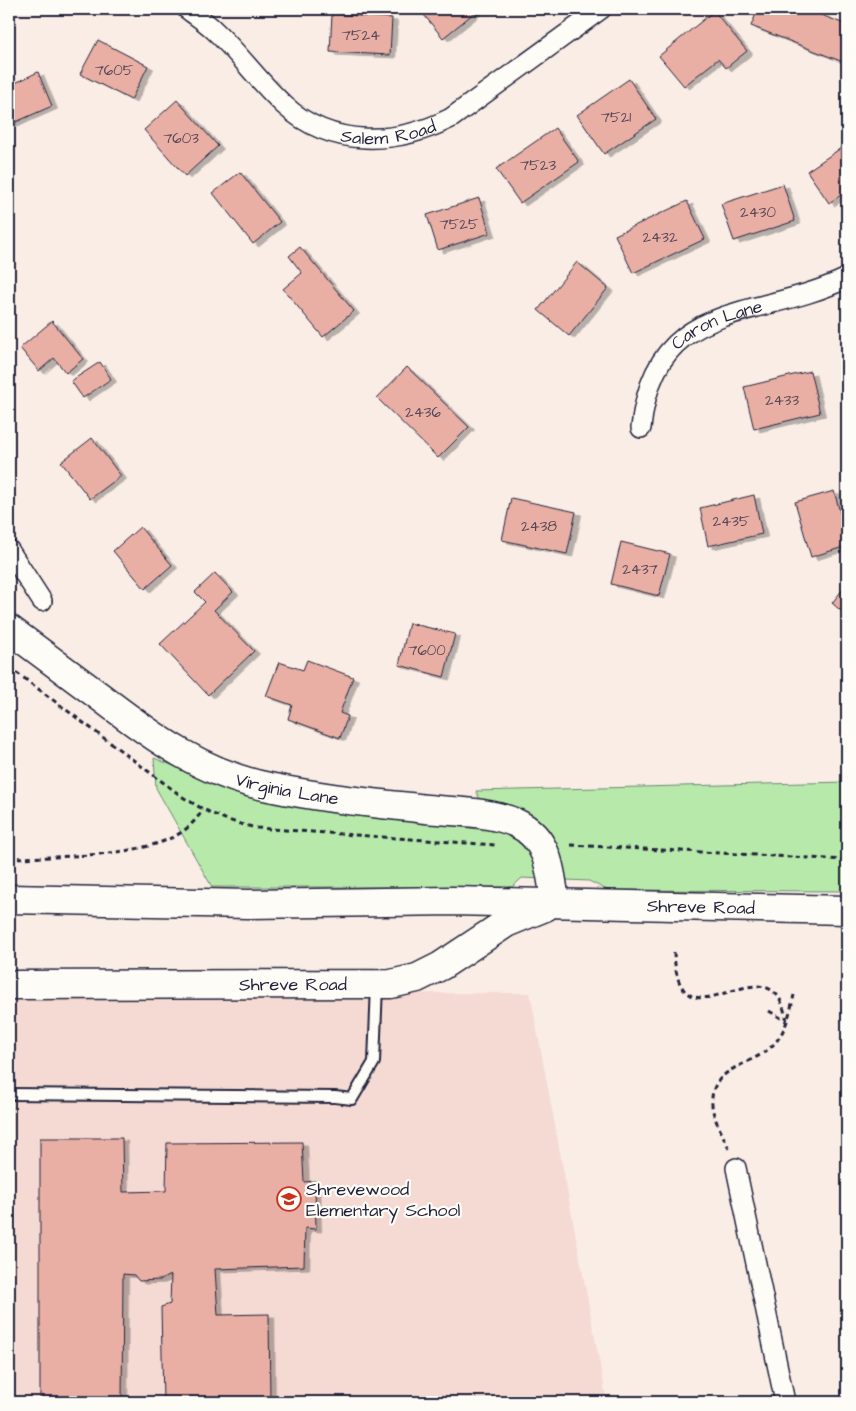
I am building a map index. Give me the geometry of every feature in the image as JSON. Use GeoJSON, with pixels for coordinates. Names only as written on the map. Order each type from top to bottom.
{"type":"FeatureCollection","features":[{"type":"Feature","properties":{"kind":"main road","name":"Virginia Lane"},"geometry":{"type":"LineString","coordinates":[[9,629],[158,740],[189,759],[232,777],[267,787],[348,801],[488,815],[516,823],[541,844],[549,859],[555,904]]}},
{"type":"Feature","properties":{"kind":"main road","name":"Shreve Road"},"geometry":{"type":"LineString","coordinates":[[9,899],[249,904],[453,901],[847,910]]}},
{"type":"Feature","properties":{"kind":"main road"},"geometry":{"type":"LineString","coordinates":[[452,958],[463,943],[466,926],[461,911],[453,901]]}},
{"type":"Feature","properties":{"kind":"main road","name":"Shreve Road"},"geometry":{"type":"LineString","coordinates":[[9,985],[391,984],[417,978],[506,923],[555,904]]}},
{"type":"Feature","properties":{"kind":"street","name":"Salem Road"},"geometry":{"type":"LineString","coordinates":[[187,9],[213,29],[285,106],[306,121],[330,132],[378,140],[405,136],[431,128],[451,118],[601,9]]}},
{"type":"Feature","properties":{"kind":"street","name":"Caron Lane"},"geometry":{"type":"LineString","coordinates":[[641,428],[643,401],[652,376],[666,353],[683,336],[707,321],[732,313],[782,302],[847,278]]}},
{"type":"Feature","properties":{"kind":"street"},"geometry":{"type":"LineString","coordinates":[[9,550],[42,601]]}},
{"type":"Feature","properties":{"kind":"street"},"geometry":{"type":"LineString","coordinates":[[736,1168],[785,1402]]}},
{"type":"Feature","properties":{"kind":"lane"},"geometry":{"type":"LineString","coordinates":[[9,1094],[334,1097],[352,1099],[374,1062],[377,984]]}},
{"type":"Feature","properties":{"kind":"path"},"geometry":{"type":"LineString","coordinates":[[9,667],[203,810],[231,823],[257,828]]}},
{"type":"Feature","properties":{"kind":"path"},"geometry":{"type":"LineString","coordinates":[[9,858],[75,856],[138,848],[174,837],[188,828],[203,810]]}},
{"type":"Feature","properties":{"kind":"path"},"geometry":{"type":"LineString","coordinates":[[674,952],[678,980],[688,993],[708,998],[751,985],[760,985],[776,994],[782,1003],[787,1021]]}},
{"type":"Feature","properties":{"kind":"path"},"geometry":{"type":"LineString","coordinates":[[736,1168],[712,1107],[714,1088],[725,1072],[764,1054],[775,1043],[787,1021],[794,995]]}},
{"type":"Feature","properties":{"kind":"path"},"geometry":{"type":"LineString","coordinates":[[770,1011],[787,1021]]}},
{"type":"Feature","properties":{"kind":"shaded area","name":"Shrevewood Elementary School"},"geometry":{"type":"Polygon","coordinates":[[[530,993],[607,1402],[9,1402],[9,995],[530,993]]]}},
{"type":"Feature","properties":{"kind":"green space"},"geometry":{"type":"Polygon","coordinates":[[[154,758],[253,798],[294,806],[493,831],[476,791],[847,782],[847,891],[607,890],[589,881],[522,878],[512,887],[212,887],[156,788],[154,758]]]}},
{"type":"Feature","properties":{"kind":"building"},"geometry":{"type":"Polygon","coordinates":[[[419,9],[479,9],[443,38],[419,9]]]}},
{"type":"Feature","properties":{"kind":"building"},"geometry":{"type":"Polygon","coordinates":[[[758,9],[806,9],[847,25],[847,51],[843,62],[751,26],[758,9]]]}},
{"type":"Feature","properties":{"kind":"building"},"geometry":{"type":"Polygon","coordinates":[[[714,11],[747,51],[726,68],[718,59],[684,86],[659,56],[714,11]]]}},
{"type":"Feature","properties":{"kind":"building"},"geometry":{"type":"Polygon","coordinates":[[[332,14],[392,18],[390,55],[330,52],[332,14]]]}},
{"type":"Feature","properties":{"kind":"building"},"geometry":{"type":"Polygon","coordinates":[[[98,40],[148,66],[131,100],[80,74],[98,40]]]}},
{"type":"Feature","properties":{"kind":"building"},"geometry":{"type":"Polygon","coordinates":[[[38,72],[52,106],[9,125],[9,86],[38,72]]]}},
{"type":"Feature","properties":{"kind":"building"},"geometry":{"type":"Polygon","coordinates":[[[629,79],[656,119],[604,154],[577,115],[629,79]]]}},
{"type":"Feature","properties":{"kind":"building"},"geometry":{"type":"Polygon","coordinates":[[[177,100],[218,146],[185,176],[144,130],[177,100]]]}},
{"type":"Feature","properties":{"kind":"building"},"geometry":{"type":"Polygon","coordinates":[[[555,128],[579,162],[520,203],[496,169],[555,128]]]}},
{"type":"Feature","properties":{"kind":"building"},"geometry":{"type":"Polygon","coordinates":[[[847,144],[847,191],[829,203],[807,171],[847,144]]]}},
{"type":"Feature","properties":{"kind":"building"},"geometry":{"type":"Polygon","coordinates":[[[240,172],[280,222],[253,244],[213,193],[240,172]]]}},
{"type":"Feature","properties":{"kind":"building"},"geometry":{"type":"Polygon","coordinates":[[[783,184],[795,221],[734,241],[721,204],[783,184]]]}},
{"type":"Feature","properties":{"kind":"building"},"geometry":{"type":"Polygon","coordinates":[[[479,198],[490,233],[438,250],[427,215],[479,198]]]}},
{"type":"Feature","properties":{"kind":"building"},"geometry":{"type":"Polygon","coordinates":[[[687,201],[705,239],[633,273],[615,235],[687,201]]]}},
{"type":"Feature","properties":{"kind":"building"},"geometry":{"type":"Polygon","coordinates":[[[300,247],[354,311],[323,337],[283,289],[302,273],[289,256],[300,247]]]}},
{"type":"Feature","properties":{"kind":"building"},"geometry":{"type":"Polygon","coordinates":[[[577,262],[608,288],[569,336],[538,310],[577,262]]]}},
{"type":"Feature","properties":{"kind":"building"},"geometry":{"type":"Polygon","coordinates":[[[52,321],[83,359],[66,373],[54,358],[39,371],[20,348],[52,321]]]}},
{"type":"Feature","properties":{"kind":"building"},"geometry":{"type":"Polygon","coordinates":[[[100,362],[111,379],[83,398],[71,381],[100,362]]]}},
{"type":"Feature","properties":{"kind":"building"},"geometry":{"type":"Polygon","coordinates":[[[407,367],[469,427],[438,458],[377,398],[407,367]]]}},
{"type":"Feature","properties":{"kind":"building"},"geometry":{"type":"Polygon","coordinates":[[[810,371],[820,413],[754,429],[744,387],[810,371]]]}},
{"type":"Feature","properties":{"kind":"building"},"geometry":{"type":"Polygon","coordinates":[[[92,438],[121,476],[90,499],[61,462],[92,438]]]}},
{"type":"Feature","properties":{"kind":"building"},"geometry":{"type":"Polygon","coordinates":[[[834,491],[847,537],[847,546],[811,557],[795,502],[834,491]]]}},
{"type":"Feature","properties":{"kind":"building"},"geometry":{"type":"Polygon","coordinates":[[[754,495],[762,534],[708,546],[700,508],[754,495]]]}},
{"type":"Feature","properties":{"kind":"building"},"geometry":{"type":"Polygon","coordinates":[[[511,498],[576,512],[567,554],[502,540],[511,498]]]}},
{"type":"Feature","properties":{"kind":"building"},"geometry":{"type":"Polygon","coordinates":[[[140,527],[172,565],[145,589],[113,551],[140,527]]]}},
{"type":"Feature","properties":{"kind":"building"},"geometry":{"type":"Polygon","coordinates":[[[621,542],[670,554],[659,596],[611,584],[621,542]]]}},
{"type":"Feature","properties":{"kind":"building"},"geometry":{"type":"Polygon","coordinates":[[[215,573],[233,592],[214,610],[254,651],[208,695],[160,644],[205,602],[195,592],[215,573]]]}},
{"type":"Feature","properties":{"kind":"building"},"geometry":{"type":"Polygon","coordinates":[[[847,584],[847,616],[832,603],[847,584]]]}},
{"type":"Feature","properties":{"kind":"building"},"geometry":{"type":"Polygon","coordinates":[[[409,623],[455,634],[444,677],[399,665],[409,623]]]}},
{"type":"Feature","properties":{"kind":"building"},"geometry":{"type":"Polygon","coordinates":[[[307,660],[353,677],[340,713],[348,716],[340,738],[288,719],[292,705],[266,696],[279,662],[303,670],[307,660]]]}},
{"type":"Feature","properties":{"kind":"building"},"geometry":{"type":"Polygon","coordinates":[[[40,1138],[122,1138],[123,1192],[166,1191],[167,1143],[302,1142],[304,1182],[315,1181],[316,1229],[305,1228],[304,1266],[215,1269],[218,1315],[269,1314],[270,1401],[163,1402],[161,1307],[170,1304],[171,1275],[160,1280],[139,1281],[134,1275],[123,1274],[122,1402],[40,1402],[40,1138]]]}},
{"type":"Feature","properties":{"kind":"place","name":"Shrevewood Elementary School"},"geometry":{"type":"Point","coordinates":[289,1199]}}]}
